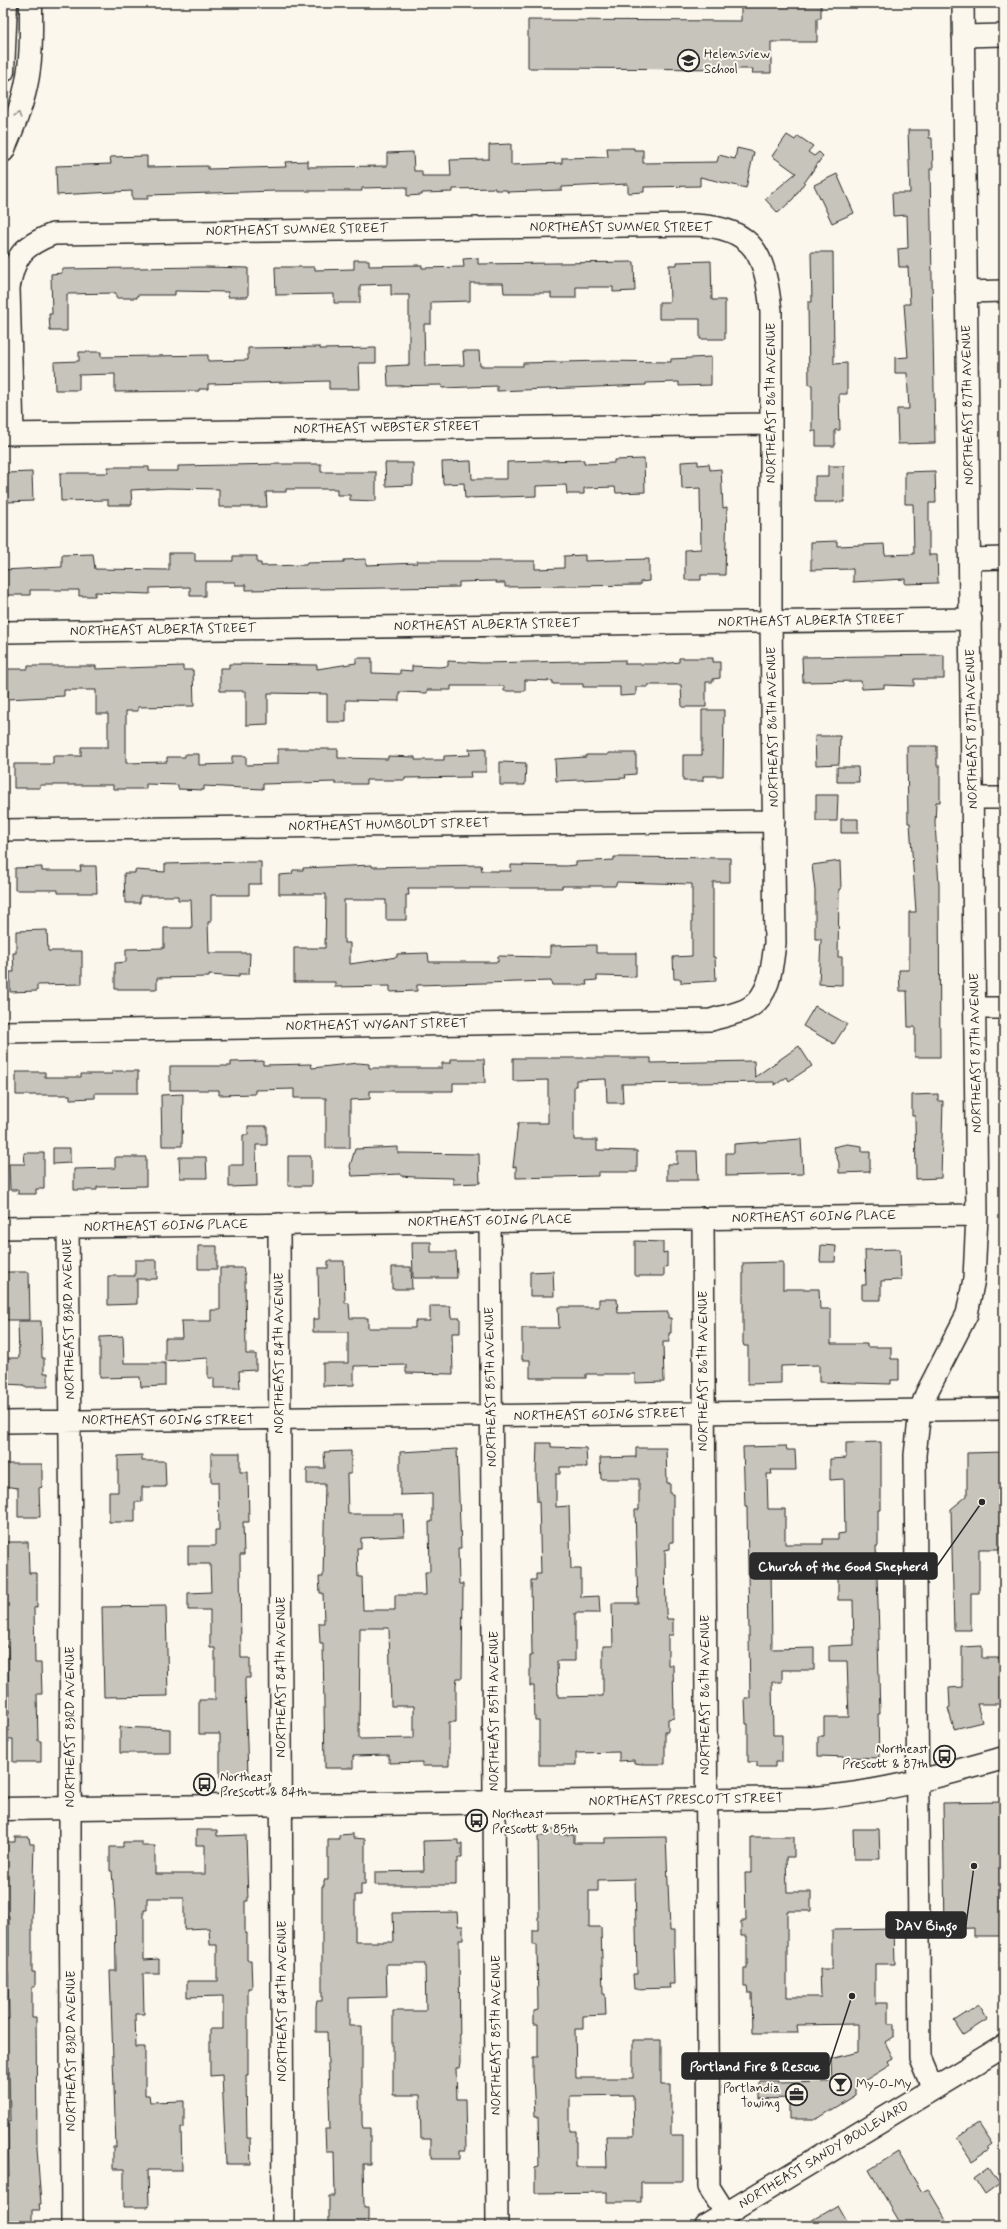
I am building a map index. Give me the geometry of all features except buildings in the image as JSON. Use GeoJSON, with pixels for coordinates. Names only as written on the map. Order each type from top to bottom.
{"type":"FeatureCollection","features":[{"type":"Feature","properties":{"kind":"street"},"geometry":{"type":"LineString","coordinates":[[3,71],[6,3]]}},
{"type":"Feature","properties":{"kind":"street"},"geometry":{"type":"LineString","coordinates":[[3,151],[17,119],[26,85],[30,53],[31,3]]}},
{"type":"Feature","properties":{"kind":"street","name":"NORTHEAST 87TH AVENUE"},"geometry":{"type":"LineString","coordinates":[[933,2089],[920,2058],[915,1455],[920,1411],[936,1373],[967,1314],[974,1279],[977,1215],[971,619],[962,3]]}},
{"type":"Feature","properties":{"kind":"street"},"geometry":{"type":"LineString","coordinates":[[963,36],[1004,35]]}},
{"type":"Feature","properties":{"kind":"street","name":"NORTHEAST SUMNER STREET"},"geometry":{"type":"LineString","coordinates":[[8,434],[9,288],[12,273],[16,261],[24,249],[35,241],[53,234],[695,225],[718,226],[740,235],[756,249]]}},
{"type":"Feature","properties":{"kind":"street","name":"NORTHEAST 86TH AVENUE"},"geometry":{"type":"LineString","coordinates":[[749,1008],[758,1000],[771,979],[775,943],[771,621],[771,311],[765,270],[756,249]]}},
{"type":"Feature","properties":{"kind":"street"},"geometry":{"type":"LineString","coordinates":[[966,292],[1004,291]]}},
{"type":"Feature","properties":{"kind":"street","name":"NORTHEAST WEBSTER STREET"},"geometry":{"type":"LineString","coordinates":[[8,434],[771,424]]}},
{"type":"Feature","properties":{"kind":"street"},"geometry":{"type":"LineString","coordinates":[[970,558],[1004,558]]}},
{"type":"Feature","properties":{"kind":"street","name":"NORTHEAST ALBERTA STREET"},"geometry":{"type":"LineString","coordinates":[[3,632],[971,619]]}},
{"type":"Feature","properties":{"kind":"street"},"geometry":{"type":"LineString","coordinates":[[973,798],[1004,798]]}},
{"type":"Feature","properties":{"kind":"street","name":"NORTHEAST HUMBOLDT STREET"},"geometry":{"type":"LineString","coordinates":[[3,830],[774,821]]}},
{"type":"Feature","properties":{"kind":"street","name":"NORTHEAST WYGANT STREET"},"geometry":{"type":"LineString","coordinates":[[3,1032],[711,1020],[749,1008]]}},
{"type":"Feature","properties":{"kind":"street"},"geometry":{"type":"LineString","coordinates":[[975,1008],[1004,1008]]}},
{"type":"Feature","properties":{"kind":"street","name":"NORTHEAST GOING PLACE"},"geometry":{"type":"LineString","coordinates":[[3,1228],[977,1215]]}},
{"type":"Feature","properties":{"kind":"street","name":"NORTHEAST 86TH AVENUE"},"geometry":{"type":"LineString","coordinates":[[703,1218],[705,1800],[709,2187],[726,2214]]}},
{"type":"Feature","properties":{"kind":"street","name":"NORTHEAST 85TH AVENUE"},"geometry":{"type":"LineString","coordinates":[[490,1221],[497,2226]]}},
{"type":"Feature","properties":{"kind":"street","name":"NORTHEAST 84TH AVENUE"},"geometry":{"type":"LineString","coordinates":[[279,1224],[283,2226]]}},
{"type":"Feature","properties":{"kind":"street","name":"NORTHEAST 83RD AVENUE"},"geometry":{"type":"LineString","coordinates":[[68,1227],[70,1421],[72,2226]]}},
{"type":"Feature","properties":{"kind":"street","name":"NORTHEAST GOING STREET"},"geometry":{"type":"LineString","coordinates":[[3,1422],[279,1420],[1004,1409]]}},
{"type":"Feature","properties":{"kind":"street","name":"NORTHEAST PRESCOTT STREET"},"geometry":{"type":"LineString","coordinates":[[3,1809],[705,1800],[845,1796],[872,1792],[917,1782],[1004,1758]]}},
{"type":"Feature","properties":{"kind":"street","name":"NORTHEAST SANDY BOULEVARD"},"geometry":{"type":"LineString","coordinates":[[706,2226],[1004,2046]]}},
{"type":"Feature","properties":{"kind":"place","name":"Helensview School"},"geometry":{"type":"Point","coordinates":[689,61]}},
{"type":"Feature","properties":{"kind":"place","name":"Church of the Good Shepherd"},"geometry":{"type":"Point","coordinates":[982,1502]}},
{"type":"Feature","properties":{"kind":"place","name":"Northeast Prescott & 87th"},"geometry":{"type":"Point","coordinates":[944,1756]}},
{"type":"Feature","properties":{"kind":"place","name":"Northeast Prescott & 84th"},"geometry":{"type":"Point","coordinates":[204,1784]}},
{"type":"Feature","properties":{"kind":"place","name":"Northeast Prescott & 85th"},"geometry":{"type":"Point","coordinates":[477,1821]}},
{"type":"Feature","properties":{"kind":"place","name":"DAV Bingo"},"geometry":{"type":"Point","coordinates":[974,1866]}},
{"type":"Feature","properties":{"kind":"place","name":"Portland Fire & Rescue"},"geometry":{"type":"Point","coordinates":[852,1996]}},
{"type":"Feature","properties":{"kind":"place","name":"My-O-My"},"geometry":{"type":"Point","coordinates":[840,2084]}},
{"type":"Feature","properties":{"kind":"place","name":"Portlandia Towing"},"geometry":{"type":"Point","coordinates":[796,2095]}}]}
